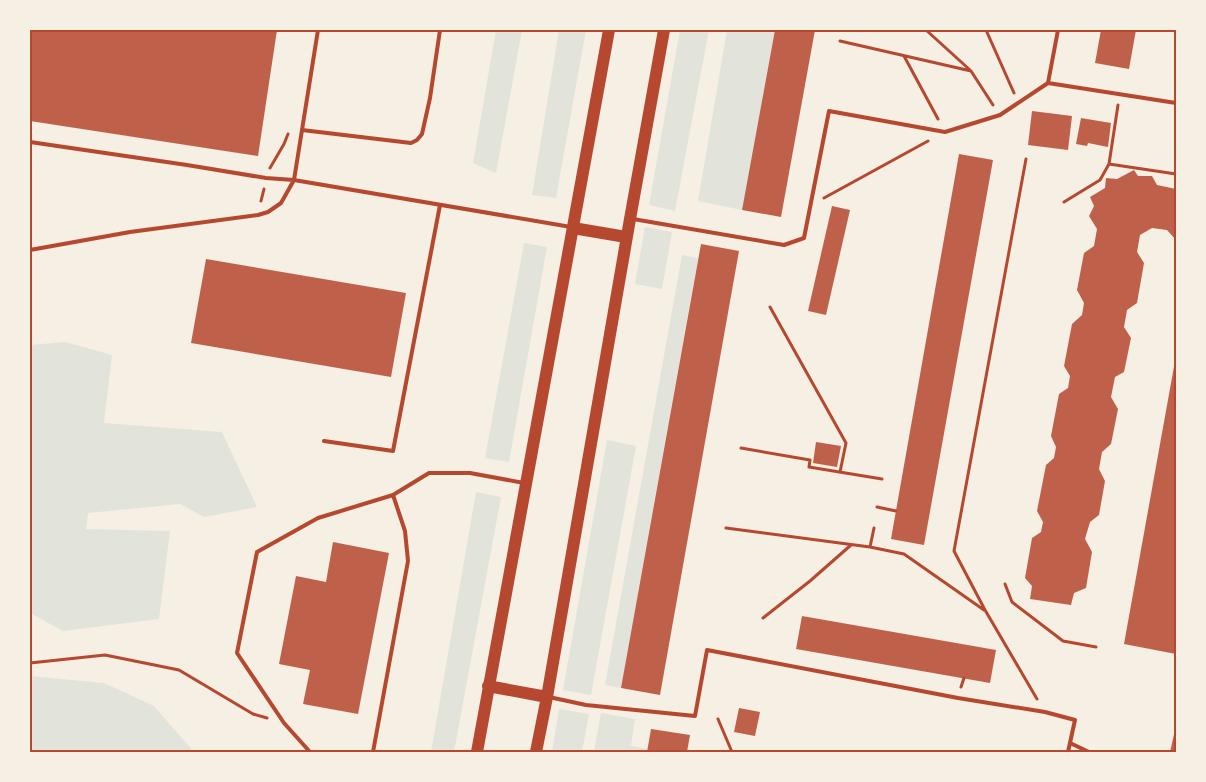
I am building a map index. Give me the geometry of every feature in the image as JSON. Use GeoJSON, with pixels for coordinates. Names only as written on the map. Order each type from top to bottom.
{"type":"FeatureCollection","features":[{"type":"Feature","properties":{"kind":"main road"},"geometry":{"type":"LineString","coordinates":[[476,752],[608,30]]}},
{"type":"Feature","properties":{"kind":"main road"},"geometry":{"type":"LineString","coordinates":[[536,752],[664,30]]}},
{"type":"Feature","properties":{"kind":"main road"},"geometry":{"type":"LineString","coordinates":[[573,228],[626,237]]}},
{"type":"Feature","properties":{"kind":"main road"},"geometry":{"type":"LineString","coordinates":[[488,686],[547,697]]}},
{"type":"Feature","properties":{"kind":"lane"},"geometry":{"type":"LineString","coordinates":[[30,250],[130,232],[258,215],[268,212],[281,203],[294,180],[318,30]]}},
{"type":"Feature","properties":{"kind":"lane"},"geometry":{"type":"LineString","coordinates":[[302,130],[411,143],[417,140],[422,134],[430,98],[440,30]]}},
{"type":"Feature","properties":{"kind":"lane"},"geometry":{"type":"LineString","coordinates":[[1048,83],[1058,30]]}},
{"type":"Feature","properties":{"kind":"lane"},"geometry":{"type":"LineString","coordinates":[[630,219],[784,245],[804,238],[829,112],[945,132],[1000,114],[1048,83],[1176,103]]}},
{"type":"Feature","properties":{"kind":"lane"},"geometry":{"type":"LineString","coordinates":[[30,142],[266,178],[294,180],[573,228]]}},
{"type":"Feature","properties":{"kind":"lane"},"geometry":{"type":"LineString","coordinates":[[324,441],[393,451],[440,205]]}},
{"type":"Feature","properties":{"kind":"lane"},"geometry":{"type":"LineString","coordinates":[[310,752],[284,722],[237,653],[258,552],[318,518],[393,495],[429,473],[470,474],[526,484]]}},
{"type":"Feature","properties":{"kind":"lane"},"geometry":{"type":"LineString","coordinates":[[373,752],[408,561],[405,531],[393,495]]}},
{"type":"Feature","properties":{"kind":"lane"},"geometry":{"type":"LineString","coordinates":[[547,697],[586,705],[695,716],[707,650],[958,698],[1045,712],[1075,720],[1068,752]]}},
{"type":"Feature","properties":{"kind":"lane"},"geometry":{"type":"LineString","coordinates":[[1070,743],[1089,752]]}},
{"type":"Feature","properties":{"kind":"path"},"geometry":{"type":"LineString","coordinates":[[926,30],[971,71],[1000,114]]}},
{"type":"Feature","properties":{"kind":"path"},"geometry":{"type":"LineString","coordinates":[[986,30],[1018,102]]}},
{"type":"Feature","properties":{"kind":"path"},"geometry":{"type":"LineString","coordinates":[[840,41],[971,71]]}},
{"type":"Feature","properties":{"kind":"path"},"geometry":{"type":"LineString","coordinates":[[810,206],[945,132],[904,56]]}},
{"type":"Feature","properties":{"kind":"path"},"geometry":{"type":"LineString","coordinates":[[1064,202],[1100,180],[1109,164],[1120,94]]}},
{"type":"Feature","properties":{"kind":"path"},"geometry":{"type":"LineString","coordinates":[[261,200],[270,167],[284,144],[290,127]]}},
{"type":"Feature","properties":{"kind":"path"},"geometry":{"type":"LineString","coordinates":[[1026,159],[954,551],[985,610],[1045,712]]}},
{"type":"Feature","properties":{"kind":"path"},"geometry":{"type":"LineString","coordinates":[[1109,164],[1176,174]]}},
{"type":"Feature","properties":{"kind":"path"},"geometry":{"type":"LineString","coordinates":[[770,306],[846,443],[840,472]]}},
{"type":"Feature","properties":{"kind":"path"},"geometry":{"type":"LineString","coordinates":[[741,448],[810,460],[808,467],[882,479]]}},
{"type":"Feature","properties":{"kind":"path"},"geometry":{"type":"LineString","coordinates":[[877,507],[896,511]]}},
{"type":"Feature","properties":{"kind":"path"},"geometry":{"type":"LineString","coordinates":[[726,528],[851,544],[904,554],[985,610]]}},
{"type":"Feature","properties":{"kind":"path"},"geometry":{"type":"LineString","coordinates":[[870,547],[874,528]]}},
{"type":"Feature","properties":{"kind":"path"},"geometry":{"type":"LineString","coordinates":[[763,618],[810,581],[851,544]]}},
{"type":"Feature","properties":{"kind":"path"},"geometry":{"type":"LineString","coordinates":[[1004,584],[1012,602],[1063,641],[1096,647]]}},
{"type":"Feature","properties":{"kind":"path"},"geometry":{"type":"LineString","coordinates":[[30,663],[106,656],[179,670],[253,714],[284,722]]}},
{"type":"Feature","properties":{"kind":"path"},"geometry":{"type":"LineString","coordinates":[[718,719],[732,752]]}},
{"type":"Feature","properties":{"kind":"shaded area"},"geometry":{"type":"Polygon","coordinates":[[[496,30],[522,30],[496,173],[473,163],[496,30]]]}},
{"type":"Feature","properties":{"kind":"shaded area"},"geometry":{"type":"Polygon","coordinates":[[[559,30],[586,30],[556,198],[532,195],[559,30]]]}},
{"type":"Feature","properties":{"kind":"shaded area"},"geometry":{"type":"Polygon","coordinates":[[[680,30],[709,30],[675,211],[649,205],[680,30]]]}},
{"type":"Feature","properties":{"kind":"shaded area"},"geometry":{"type":"Polygon","coordinates":[[[727,30],[775,30],[742,210],[698,201],[727,30]]]}},
{"type":"Feature","properties":{"kind":"shaded area"},"geometry":{"type":"Polygon","coordinates":[[[645,227],[672,232],[662,289],[635,284],[645,227]]]}},
{"type":"Feature","properties":{"kind":"shaded area"},"geometry":{"type":"Polygon","coordinates":[[[524,243],[547,247],[509,462],[485,458],[524,243]]]}},
{"type":"Feature","properties":{"kind":"shaded area"},"geometry":{"type":"Polygon","coordinates":[[[682,255],[698,258],[621,688],[605,685],[682,255]]]}},
{"type":"Feature","properties":{"kind":"shaded area"},"geometry":{"type":"Polygon","coordinates":[[[65,342],[112,355],[104,423],[222,432],[257,507],[204,517],[180,504],[88,513],[86,529],[170,531],[159,619],[63,631],[30,613],[30,345],[65,342]]]}},
{"type":"Feature","properties":{"kind":"shaded area"},"geometry":{"type":"Polygon","coordinates":[[[607,440],[636,446],[591,695],[563,690],[607,440]]]}},
{"type":"Feature","properties":{"kind":"shaded area"},"geometry":{"type":"Polygon","coordinates":[[[476,492],[501,497],[454,752],[431,752],[476,492]]]}},
{"type":"Feature","properties":{"kind":"shaded area"},"geometry":{"type":"Polygon","coordinates":[[[30,676],[104,683],[154,706],[194,752],[30,752],[30,676]]]}},
{"type":"Feature","properties":{"kind":"shaded area"},"geometry":{"type":"Polygon","coordinates":[[[559,709],[589,714],[582,752],[552,752],[559,709]]]}},
{"type":"Feature","properties":{"kind":"shaded area"},"geometry":{"type":"Polygon","coordinates":[[[601,713],[635,719],[631,746],[648,749],[647,752],[594,752],[601,713]]]}},
{"type":"Feature","properties":{"kind":"building"},"geometry":{"type":"Polygon","coordinates":[[[30,30],[277,30],[258,156],[30,121],[30,30]]]}},
{"type":"Feature","properties":{"kind":"building"},"geometry":{"type":"Polygon","coordinates":[[[775,30],[815,30],[781,217],[742,210],[775,30]]]}},
{"type":"Feature","properties":{"kind":"building"},"geometry":{"type":"Polygon","coordinates":[[[1101,30],[1136,30],[1129,69],[1095,63],[1101,30]]]}},
{"type":"Feature","properties":{"kind":"building"},"geometry":{"type":"Polygon","coordinates":[[[1032,111],[1072,116],[1068,150],[1028,145],[1032,111]]]}},
{"type":"Feature","properties":{"kind":"building"},"geometry":{"type":"Polygon","coordinates":[[[1081,118],[1111,123],[1108,147],[1088,143],[1087,146],[1076,144],[1081,118]]]}},
{"type":"Feature","properties":{"kind":"building"},"geometry":{"type":"Polygon","coordinates":[[[959,154],[993,160],[924,545],[891,539],[959,154]]]}},
{"type":"Feature","properties":{"kind":"building"},"geometry":{"type":"Polygon","coordinates":[[[1134,170],[1138,176],[1152,176],[1157,185],[1176,189],[1176,240],[1167,230],[1152,228],[1140,235],[1137,252],[1144,263],[1137,303],[1127,310],[1124,327],[1131,338],[1124,372],[1115,377],[1111,397],[1118,409],[1111,444],[1102,452],[1099,469],[1105,481],[1099,515],[1090,522],[1085,539],[1092,552],[1086,588],[1074,593],[1071,605],[1030,599],[1032,586],[1025,578],[1032,538],[1041,532],[1043,522],[1037,511],[1046,465],[1054,458],[1056,447],[1051,436],[1059,394],[1068,388],[1070,376],[1064,366],[1072,324],[1082,315],[1084,303],[1077,290],[1084,253],[1094,246],[1097,229],[1089,216],[1094,206],[1090,197],[1105,188],[1106,178],[1117,179],[1134,170]]]}},
{"type":"Feature","properties":{"kind":"building"},"geometry":{"type":"Polygon","coordinates":[[[832,206],[850,210],[826,315],[808,311],[832,206]]]}},
{"type":"Feature","properties":{"kind":"building"},"geometry":{"type":"Polygon","coordinates":[[[701,244],[739,251],[660,695],[621,688],[701,244]]]}},
{"type":"Feature","properties":{"kind":"building"},"geometry":{"type":"Polygon","coordinates":[[[206,259],[406,293],[391,377],[191,343],[206,259]]]}},
{"type":"Feature","properties":{"kind":"building"},"geometry":{"type":"Polygon","coordinates":[[[1176,361],[1176,654],[1124,644],[1176,361]]]}},
{"type":"Feature","properties":{"kind":"building"},"geometry":{"type":"Polygon","coordinates":[[[816,442],[841,446],[837,467],[813,463],[816,442]]]}},
{"type":"Feature","properties":{"kind":"building"},"geometry":{"type":"Polygon","coordinates":[[[333,542],[389,553],[358,714],[303,704],[310,670],[279,664],[296,576],[326,582],[333,542]]]}},
{"type":"Feature","properties":{"kind":"building"},"geometry":{"type":"Polygon","coordinates":[[[802,616],[996,650],[990,683],[796,649],[802,616]]]}},
{"type":"Feature","properties":{"kind":"building"},"geometry":{"type":"Polygon","coordinates":[[[739,708],[760,712],[755,736],[734,732],[739,708]]]}},
{"type":"Feature","properties":{"kind":"building"},"geometry":{"type":"Polygon","coordinates":[[[651,729],[690,735],[687,752],[647,752],[651,729]]]}},
{"type":"Feature","properties":{"kind":"building"},"geometry":{"type":"Polygon","coordinates":[[[1175,730],[1176,752],[1170,752],[1175,730]]]}}]}
